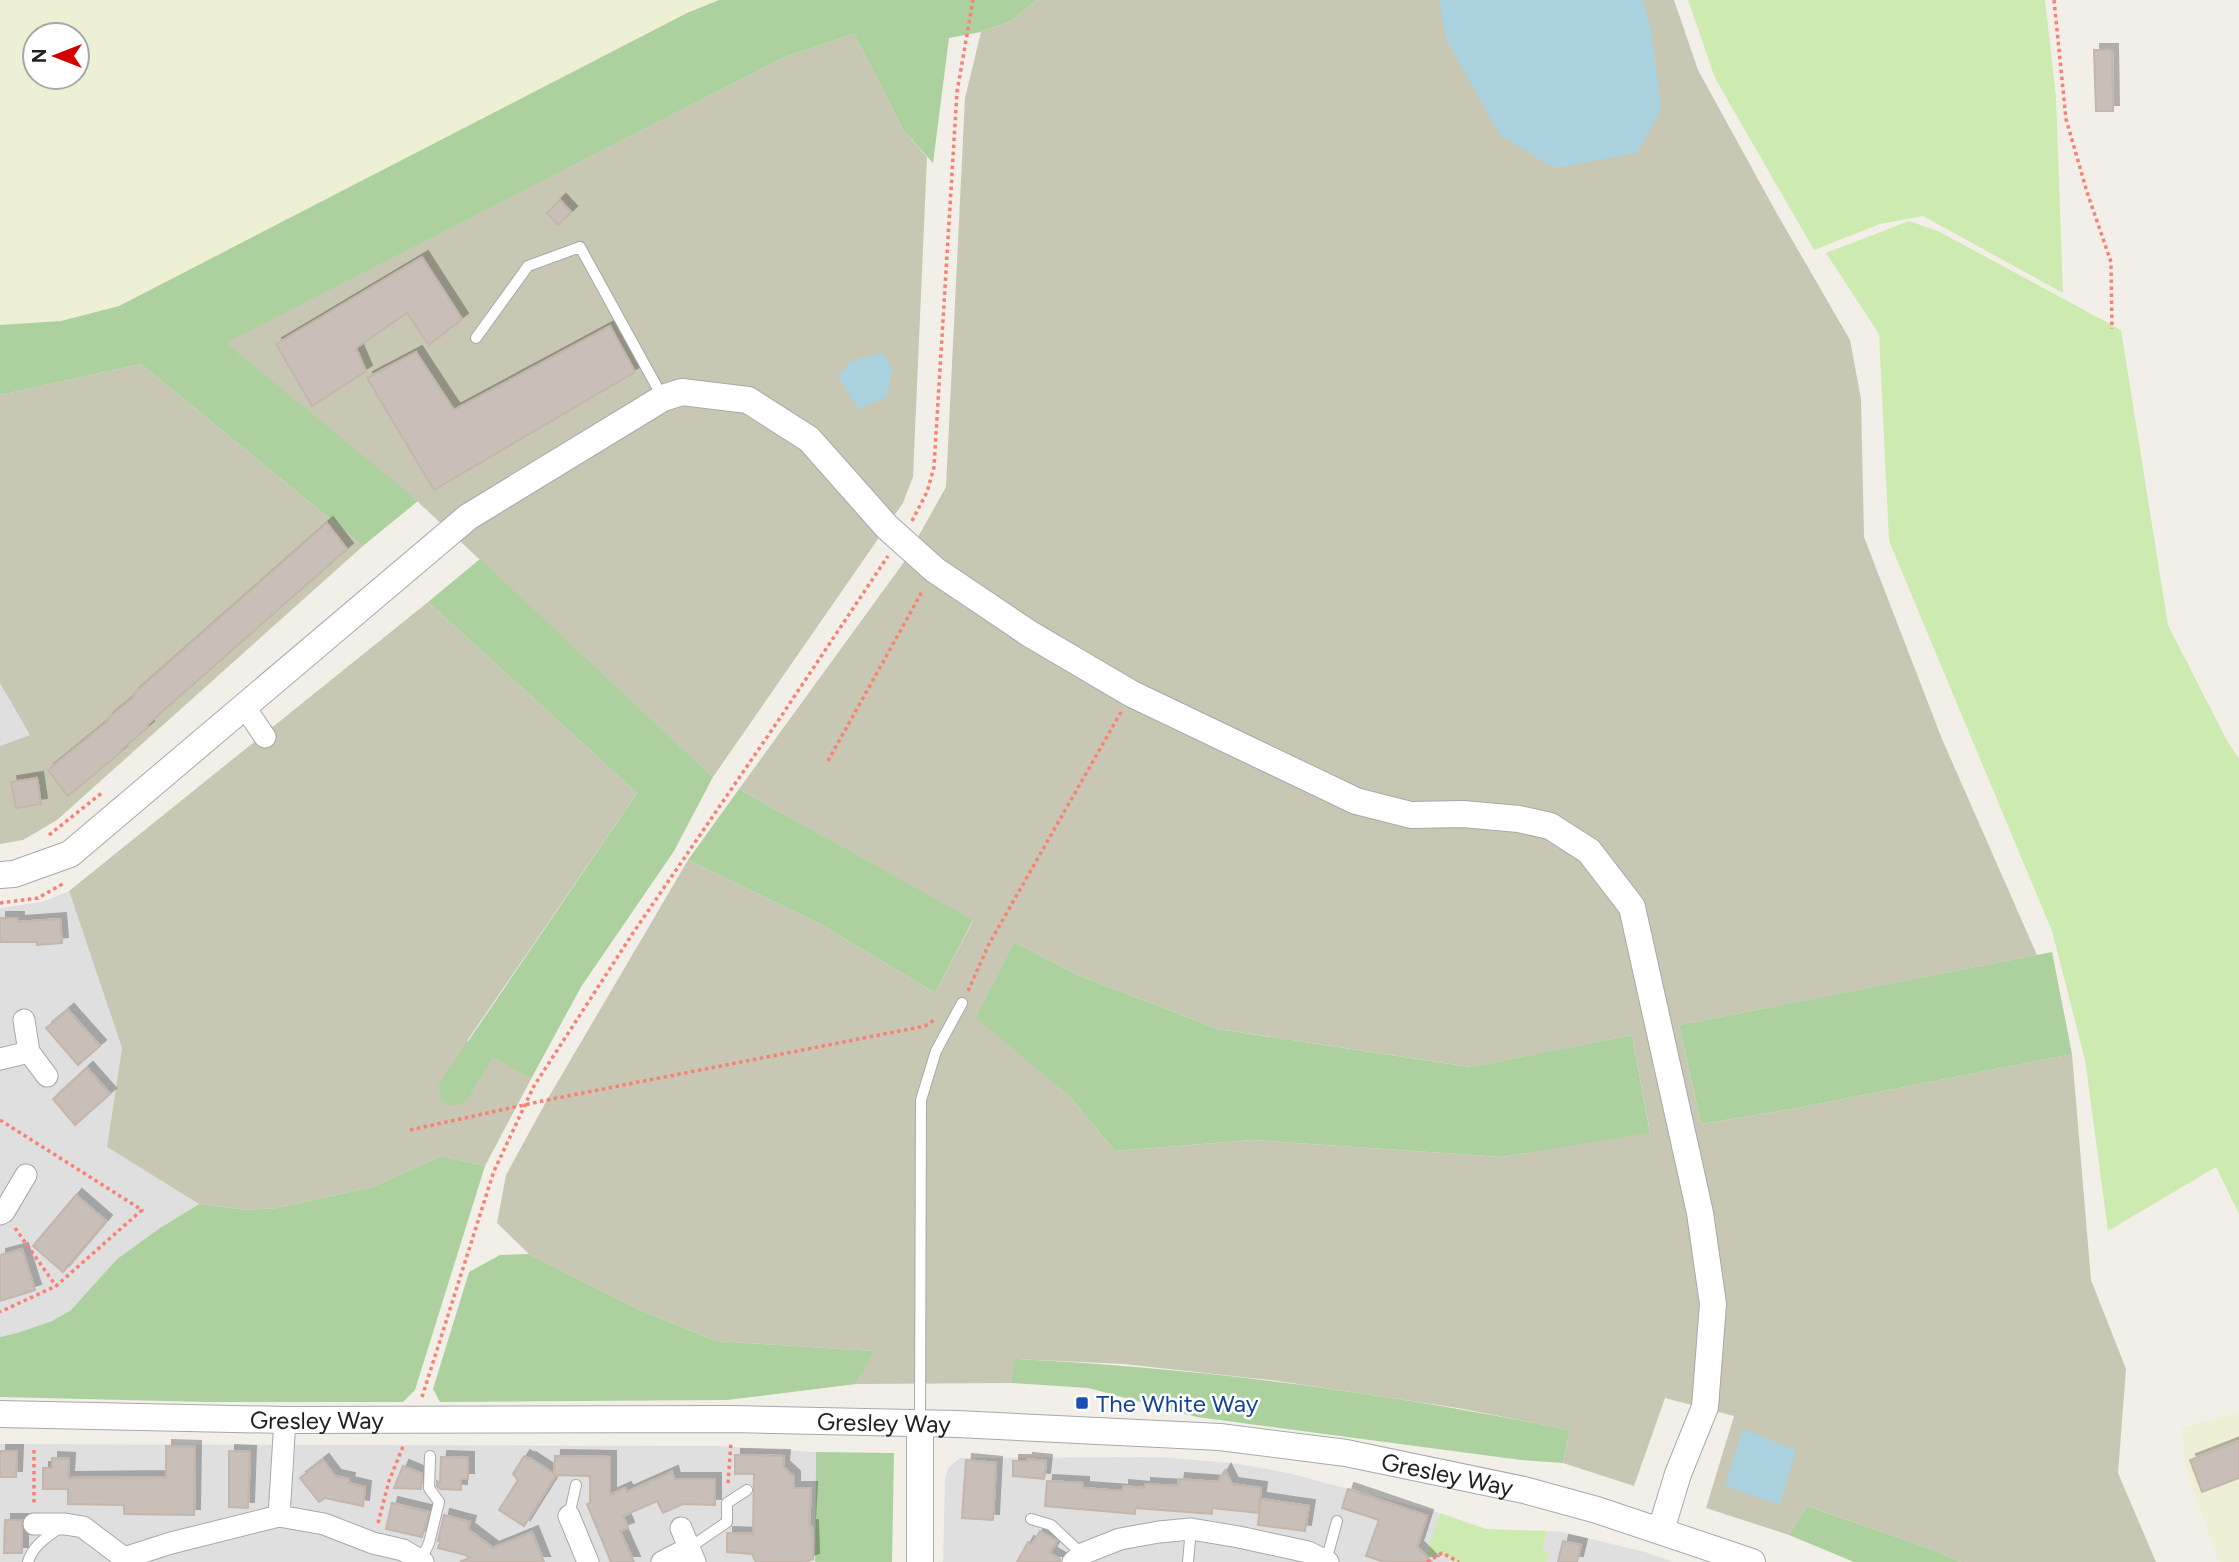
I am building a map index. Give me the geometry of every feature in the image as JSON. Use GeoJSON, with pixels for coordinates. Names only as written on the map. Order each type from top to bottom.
{"type":"FeatureCollection","features":[{"type":"Feature","properties":{"kind":"street"},"geometry":{"type":"LineString","coordinates":[[0,875],[14,874],[70,854],[468,517],[663,398],[682,392],[748,400],[809,439],[887,527],[934,570],[1030,634],[1132,694],[1356,801],[1411,815],[1463,814],[1518,819],[1550,826],[1589,851],[1632,906],[1700,1213],[1713,1304],[1705,1407],[1678,1474],[1661,1530]]}},
{"type":"Feature","properties":{"kind":"street"},"geometry":{"type":"LineString","coordinates":[[244,706],[265,737]]}},
{"type":"Feature","properties":{"kind":"street"},"geometry":{"type":"LineString","coordinates":[[24,1020],[29,1052],[47,1076]]}},
{"type":"Feature","properties":{"kind":"street"},"geometry":{"type":"LineString","coordinates":[[0,1059],[29,1052]]}},
{"type":"Feature","properties":{"kind":"street"},"geometry":{"type":"LineString","coordinates":[[2,1213],[26,1175]]}},
{"type":"Feature","properties":{"kind":"street","name":"Gresley Way"},"geometry":{"type":"LineString","coordinates":[[0,1414],[285,1420],[732,1419],[920,1423],[1220,1437],[1346,1453],[1524,1490],[1661,1530],[1752,1562]]}},
{"type":"Feature","properties":{"kind":"street"},"geometry":{"type":"LineString","coordinates":[[279,1516],[285,1420]]}},
{"type":"Feature","properties":{"kind":"street"},"geometry":{"type":"LineString","coordinates":[[920,1423],[920,1562]]}},
{"type":"Feature","properties":{"kind":"street"},"geometry":{"type":"LineString","coordinates":[[34,1524],[83,1527],[124,1561],[171,1543],[279,1516],[324,1524],[373,1543],[403,1550],[422,1561]]}},
{"type":"Feature","properties":{"kind":"street"},"geometry":{"type":"LineString","coordinates":[[566,1522],[589,1562]]}},
{"type":"Feature","properties":{"kind":"street"},"geometry":{"type":"LineString","coordinates":[[662,1562],[692,1555],[681,1528]]}},
{"type":"Feature","properties":{"kind":"street"},"geometry":{"type":"LineString","coordinates":[[1077,1558],[1120,1539],[1158,1532],[1191,1530],[1239,1536],[1308,1552],[1327,1561]]}},
{"type":"Feature","properties":{"kind":"lane"},"geometry":{"type":"LineString","coordinates":[[476,338],[528,267],[580,247],[663,398]]}},
{"type":"Feature","properties":{"kind":"lane"},"geometry":{"type":"LineString","coordinates":[[920,1423],[921,1100],[936,1051],[962,1003]]}},
{"type":"Feature","properties":{"kind":"lane"},"geometry":{"type":"LineString","coordinates":[[422,1561],[439,1503],[429,1488],[430,1456]]}},
{"type":"Feature","properties":{"kind":"lane"},"geometry":{"type":"LineString","coordinates":[[566,1522],[576,1485]]}},
{"type":"Feature","properties":{"kind":"lane"},"geometry":{"type":"LineString","coordinates":[[692,1555],[727,1522],[727,1503],[747,1490]]}},
{"type":"Feature","properties":{"kind":"lane"},"geometry":{"type":"LineString","coordinates":[[1031,1519],[1051,1525],[1077,1558]]}},
{"type":"Feature","properties":{"kind":"lane"},"geometry":{"type":"LineString","coordinates":[[1327,1561],[1338,1521]]}},
{"type":"Feature","properties":{"kind":"lane"},"geometry":{"type":"LineString","coordinates":[[27,1562],[43,1539],[65,1524]]}},
{"type":"Feature","properties":{"kind":"lane"},"geometry":{"type":"LineString","coordinates":[[1188,1562],[1191,1530]]}},
{"type":"Feature","properties":{"kind":"path"},"geometry":{"type":"LineString","coordinates":[[2054,0],[2066,119],[2111,262],[2112,329]]}},
{"type":"Feature","properties":{"kind":"path"},"geometry":{"type":"LineString","coordinates":[[828,761],[934,570]]}},
{"type":"Feature","properties":{"kind":"path"},"geometry":{"type":"LineString","coordinates":[[410,1130],[925,1026],[962,1003],[989,944],[1132,694]]}},
{"type":"Feature","properties":{"kind":"path"},"geometry":{"type":"LineString","coordinates":[[373,1543],[388,1481],[429,1379],[494,1171],[524,1105],[633,933]]}},
{"type":"Feature","properties":{"kind":"path"},"geometry":{"type":"LineString","coordinates":[[0,1120],[142,1210],[57,1286],[0,1312]]}},
{"type":"Feature","properties":{"kind":"path"},"geometry":{"type":"LineString","coordinates":[[2,1213],[57,1286]]}},
{"type":"Feature","properties":{"kind":"path"},"geometry":{"type":"LineString","coordinates":[[727,1503],[732,1419]]}},
{"type":"Feature","properties":{"kind":"path"},"geometry":{"type":"LineString","coordinates":[[34,1450],[34,1524]]}},
{"type":"Feature","properties":{"kind":"path"},"geometry":{"type":"LineString","coordinates":[[1427,1562],[1442,1553],[1459,1562]]}},
{"type":"Feature","properties":{"kind":"shaded area"},"geometry":{"type":"Polygon","coordinates":[[[0,0],[719,0],[687,13],[119,306],[61,321],[0,325],[0,0]]]}},
{"type":"Feature","properties":{"kind":"shaded area"},"geometry":{"type":"Polygon","coordinates":[[[1037,0],[1674,0],[1698,70],[1850,340],[1861,399],[1864,537],[1942,739],[2037,955],[1679,1025],[1701,1124],[1798,1108],[2072,1054],[2091,1280],[2126,1369],[2118,1473],[2156,1562],[1961,1562],[1807,1506],[1789,1535],[1706,1508],[1734,1416],[1665,1398],[1634,1486],[1563,1463],[1570,1430],[1458,1408],[1278,1381],[1123,1364],[1016,1359],[1011,1383],[856,1384],[873,1351],[716,1341],[638,1309],[529,1254],[497,1223],[506,1175],[688,860],[820,924],[935,993],[973,921],[739,789],[904,562],[946,487],[965,98],[981,32],[1011,21],[1037,0]],[[1014,942],[977,1018],[1071,1098],[1115,1151],[1253,1140],[1502,1157],[1650,1132],[1632,1035],[1471,1067],[1218,1029],[1078,975],[1014,942]]]}},
{"type":"Feature","properties":{"kind":"shaded area"},"geometry":{"type":"Polygon","coordinates":[[[854,34],[903,130],[927,157],[913,477],[903,503],[713,777],[418,502],[225,343],[783,58],[854,34]]]}},
{"type":"Feature","properties":{"kind":"shaded area"},"geometry":{"type":"Polygon","coordinates":[[[141,364],[363,546],[57,820],[23,840],[0,844],[0,746],[30,735],[0,683],[0,395],[141,364]]]}},
{"type":"Feature","properties":{"kind":"shaded area"},"geometry":{"type":"Polygon","coordinates":[[[428,602],[637,793],[467,1041],[531,1079],[485,1166],[441,1156],[372,1187],[277,1208],[248,1210],[199,1204],[107,1147],[122,1048],[69,891],[428,602]]]}},
{"type":"Feature","properties":{"kind":"shaded area"},"geometry":{"type":"Polygon","coordinates":[[[0,683],[31,735],[0,746],[0,683]]]}},
{"type":"Feature","properties":{"kind":"shaded area"},"geometry":{"type":"Polygon","coordinates":[[[69,891],[122,1048],[107,1147],[199,1204],[117,1259],[71,1310],[52,1321],[0,1337],[0,908],[42,902],[69,891]]]}},
{"type":"Feature","properties":{"kind":"shaded area"},"geometry":{"type":"Polygon","coordinates":[[[2239,1412],[2239,1562],[2219,1562],[2186,1468],[2181,1428],[2239,1412]]]}},
{"type":"Feature","properties":{"kind":"shaded area"},"geometry":{"type":"Polygon","coordinates":[[[0,1444],[720,1446],[816,1452],[815,1562],[0,1562],[0,1444]]]}},
{"type":"Feature","properties":{"kind":"shaded area"},"geometry":{"type":"Polygon","coordinates":[[[1162,1457],[1239,1464],[1288,1473],[1440,1513],[1426,1555],[1442,1554],[1455,1562],[943,1562],[945,1478],[948,1468],[960,1458],[1162,1457]]]}},
{"type":"Feature","properties":{"kind":"shaded area"},"geometry":{"type":"Polygon","coordinates":[[[1547,1531],[1562,1532],[1645,1552],[1673,1562],[1546,1562],[1549,1556],[1543,1551],[1547,1531]]]}},
{"type":"Feature","properties":{"kind":"green space"},"geometry":{"type":"Polygon","coordinates":[[[719,0],[1037,0],[1011,21],[981,32],[949,38],[933,163],[903,130],[854,34],[783,58],[226,343],[418,501],[363,546],[141,364],[0,395],[0,325],[61,321],[119,306],[687,13],[719,0]]]}},
{"type":"Feature","properties":{"kind":"green space"},"geometry":{"type":"Polygon","coordinates":[[[1688,0],[2045,0],[2056,97],[2063,293],[1923,216],[1880,224],[1814,250],[1715,78],[1688,0]]]}},
{"type":"Feature","properties":{"kind":"green space"},"geometry":{"type":"Polygon","coordinates":[[[1909,221],[1940,232],[2121,330],[2168,625],[2226,739],[2239,759],[2239,1214],[2216,1167],[2108,1231],[2085,1060],[2052,931],[1889,541],[1879,334],[1826,253],[1909,221]]]}},
{"type":"Feature","properties":{"kind":"green space"},"geometry":{"type":"Polygon","coordinates":[[[480,559],[713,777],[674,851],[581,987],[531,1079],[493,1057],[466,1102],[452,1106],[440,1099],[439,1084],[637,793],[428,602],[480,559]]]}},
{"type":"Feature","properties":{"kind":"green space"},"geometry":{"type":"Polygon","coordinates":[[[739,789],[973,920],[935,993],[820,924],[688,860],[739,789]]]}},
{"type":"Feature","properties":{"kind":"green space"},"geometry":{"type":"Polygon","coordinates":[[[1014,942],[1078,975],[1218,1029],[1470,1067],[1632,1035],[1650,1133],[1502,1157],[1253,1140],[1115,1151],[1071,1098],[976,1018],[1014,942]]]}},
{"type":"Feature","properties":{"kind":"green space"},"geometry":{"type":"Polygon","coordinates":[[[2052,952],[2072,1054],[1798,1108],[1701,1124],[1679,1025],[2052,952]]]}},
{"type":"Feature","properties":{"kind":"green space"},"geometry":{"type":"Polygon","coordinates":[[[441,1156],[485,1166],[415,1390],[403,1402],[208,1402],[0,1397],[0,1337],[52,1321],[71,1310],[117,1259],[199,1204],[248,1210],[277,1208],[372,1187],[441,1156]]]}},
{"type":"Feature","properties":{"kind":"green space"},"geometry":{"type":"Polygon","coordinates":[[[529,1254],[638,1309],[716,1341],[874,1351],[856,1384],[727,1400],[440,1402],[433,1389],[469,1272],[500,1255],[529,1254]]]}},
{"type":"Feature","properties":{"kind":"green space"},"geometry":{"type":"Polygon","coordinates":[[[1015,1359],[1155,1369],[1294,1384],[1570,1430],[1563,1463],[1521,1460],[1197,1417],[1088,1388],[1011,1383],[1015,1359]]]}},
{"type":"Feature","properties":{"kind":"green space"},"geometry":{"type":"Polygon","coordinates":[[[816,1452],[894,1453],[892,1562],[815,1562],[816,1452]]]}},
{"type":"Feature","properties":{"kind":"green space"},"geometry":{"type":"Polygon","coordinates":[[[1807,1506],[1961,1562],[1854,1562],[1789,1535],[1807,1506]]]}},
{"type":"Feature","properties":{"kind":"green space"},"geometry":{"type":"Polygon","coordinates":[[[1440,1513],[1486,1529],[1547,1531],[1543,1550],[1550,1556],[1546,1562],[1455,1562],[1442,1554],[1426,1555],[1440,1513]]]}},
{"type":"Feature","properties":{"kind":"water"},"geometry":{"type":"Polygon","coordinates":[[[1439,0],[1643,0],[1652,33],[1661,110],[1637,153],[1554,168],[1500,135],[1446,39],[1439,0]]]}},
{"type":"Feature","properties":{"kind":"water"},"geometry":{"type":"Polygon","coordinates":[[[883,353],[892,369],[887,397],[858,409],[838,376],[851,361],[883,353]]]}},
{"type":"Feature","properties":{"kind":"water"},"geometry":{"type":"Polygon","coordinates":[[[1743,1429],[1796,1450],[1780,1505],[1725,1486],[1743,1429]]]}},
{"type":"Feature","properties":{"kind":"building"},"geometry":{"type":"Polygon","coordinates":[[[2094,50],[2112,50],[2113,111],[2096,111],[2094,50]]]}},
{"type":"Feature","properties":{"kind":"building"},"geometry":{"type":"Polygon","coordinates":[[[560,200],[571,212],[558,225],[547,213],[560,200]]]}},
{"type":"Feature","properties":{"kind":"building"},"geometry":{"type":"Polygon","coordinates":[[[422,257],[462,319],[429,345],[407,313],[356,348],[366,371],[312,406],[276,344],[422,257]]]}},
{"type":"Feature","properties":{"kind":"building"},"geometry":{"type":"Polygon","coordinates":[[[610,326],[635,372],[434,490],[367,378],[416,352],[454,410],[610,326]]]}},
{"type":"Feature","properties":{"kind":"building"},"geometry":{"type":"Polygon","coordinates":[[[327,523],[347,549],[147,725],[148,727],[121,752],[68,796],[48,770],[108,721],[107,719],[135,696],[133,694],[327,523]]]}},
{"type":"Feature","properties":{"kind":"building"},"geometry":{"type":"Polygon","coordinates":[[[37,778],[41,804],[16,808],[11,782],[37,778]]]}},
{"type":"Feature","properties":{"kind":"building"},"geometry":{"type":"Polygon","coordinates":[[[0,918],[18,918],[18,922],[60,919],[62,943],[37,945],[37,942],[0,942],[0,918]]]}},
{"type":"Feature","properties":{"kind":"building"},"geometry":{"type":"Polygon","coordinates":[[[68,1010],[100,1046],[78,1065],[46,1028],[68,1010]]]}},
{"type":"Feature","properties":{"kind":"building"},"geometry":{"type":"Polygon","coordinates":[[[87,1068],[110,1094],[75,1125],[53,1099],[87,1068]]]}},
{"type":"Feature","properties":{"kind":"building"},"geometry":{"type":"Polygon","coordinates":[[[76,1195],[106,1221],[63,1272],[33,1246],[76,1195]]]}},
{"type":"Feature","properties":{"kind":"building"},"geometry":{"type":"Polygon","coordinates":[[[22,1249],[35,1290],[0,1301],[0,1255],[22,1249]]]}},
{"type":"Feature","properties":{"kind":"building"},"geometry":{"type":"Polygon","coordinates":[[[2239,1441],[2239,1478],[2202,1492],[2190,1460],[2239,1441]]]}},
{"type":"Feature","properties":{"kind":"building"},"geometry":{"type":"Polygon","coordinates":[[[166,1446],[195,1447],[194,1515],[124,1514],[124,1505],[68,1504],[68,1489],[43,1489],[43,1468],[52,1468],[52,1458],[69,1459],[68,1478],[166,1477],[166,1446]]]}},
{"type":"Feature","properties":{"kind":"building"},"geometry":{"type":"Polygon","coordinates":[[[0,1451],[17,1451],[16,1477],[0,1477],[0,1451]]]}},
{"type":"Feature","properties":{"kind":"building"},"geometry":{"type":"Polygon","coordinates":[[[229,1451],[250,1452],[248,1508],[229,1507],[229,1451]]]}},
{"type":"Feature","properties":{"kind":"building"},"geometry":{"type":"Polygon","coordinates":[[[735,1455],[784,1456],[783,1467],[794,1477],[794,1488],[811,1488],[809,1526],[812,1526],[813,1559],[805,1562],[756,1562],[752,1554],[727,1552],[727,1533],[753,1534],[754,1474],[735,1474],[735,1455]]]}},
{"type":"Feature","properties":{"kind":"building"},"geometry":{"type":"Polygon","coordinates":[[[524,1456],[554,1474],[555,1456],[610,1457],[610,1495],[625,1488],[627,1492],[672,1472],[674,1479],[715,1479],[715,1505],[683,1504],[663,1513],[657,1501],[623,1516],[628,1528],[620,1531],[634,1562],[611,1562],[587,1504],[590,1503],[590,1476],[556,1475],[524,1526],[499,1510],[518,1480],[513,1474],[524,1456]]]}},
{"type":"Feature","properties":{"kind":"building"},"geometry":{"type":"Polygon","coordinates":[[[441,1457],[468,1458],[468,1479],[461,1479],[461,1490],[440,1489],[437,1486],[437,1481],[440,1483],[441,1457]]]}},
{"type":"Feature","properties":{"kind":"building"},"geometry":{"type":"Polygon","coordinates":[[[323,1460],[335,1476],[365,1487],[363,1506],[325,1498],[319,1502],[300,1478],[323,1460]]]}},
{"type":"Feature","properties":{"kind":"building"},"geometry":{"type":"Polygon","coordinates":[[[966,1460],[996,1463],[993,1520],[962,1518],[966,1460]]]}},
{"type":"Feature","properties":{"kind":"building"},"geometry":{"type":"Polygon","coordinates":[[[1013,1461],[1046,1461],[1044,1479],[1013,1476],[1013,1461]]]}},
{"type":"Feature","properties":{"kind":"building"},"geometry":{"type":"Polygon","coordinates":[[[403,1466],[422,1474],[421,1489],[394,1488],[403,1466]]]}},
{"type":"Feature","properties":{"kind":"building"},"geometry":{"type":"Polygon","coordinates":[[[1225,1470],[1232,1484],[1261,1488],[1258,1513],[1212,1508],[1212,1514],[1135,1508],[1135,1514],[1045,1506],[1047,1481],[1083,1483],[1083,1488],[1123,1491],[1123,1486],[1145,1488],[1145,1484],[1178,1486],[1179,1479],[1218,1482],[1225,1470]]]}},
{"type":"Feature","properties":{"kind":"building"},"geometry":{"type":"Polygon","coordinates":[[[1348,1489],[1427,1516],[1417,1547],[1432,1562],[1384,1562],[1366,1556],[1379,1520],[1342,1508],[1348,1489]]]}},
{"type":"Feature","properties":{"kind":"building"},"geometry":{"type":"Polygon","coordinates":[[[1261,1499],[1309,1506],[1305,1531],[1258,1525],[1261,1499]]]}},
{"type":"Feature","properties":{"kind":"building"},"geometry":{"type":"Polygon","coordinates":[[[392,1503],[429,1512],[422,1537],[386,1529],[392,1503]]]}},
{"type":"Feature","properties":{"kind":"building"},"geometry":{"type":"Polygon","coordinates":[[[444,1515],[470,1522],[468,1529],[493,1548],[532,1532],[544,1562],[460,1562],[469,1558],[438,1548],[444,1515]]]}},
{"type":"Feature","properties":{"kind":"building"},"geometry":{"type":"Polygon","coordinates":[[[5,1520],[22,1520],[22,1553],[4,1553],[5,1520]]]}},
{"type":"Feature","properties":{"kind":"building"},"geometry":{"type":"Polygon","coordinates":[[[1040,1531],[1057,1541],[1050,1553],[1060,1559],[1060,1562],[1017,1562],[1028,1542],[1032,1544],[1040,1531]]]}},
{"type":"Feature","properties":{"kind":"building"},"geometry":{"type":"Polygon","coordinates":[[[1563,1541],[1581,1545],[1577,1562],[1558,1562],[1563,1541]]]}},
{"type":"Feature","properties":{"kind":"place","name":"The White Way"},"geometry":{"type":"Point","coordinates":[1082,1403]}}]}
